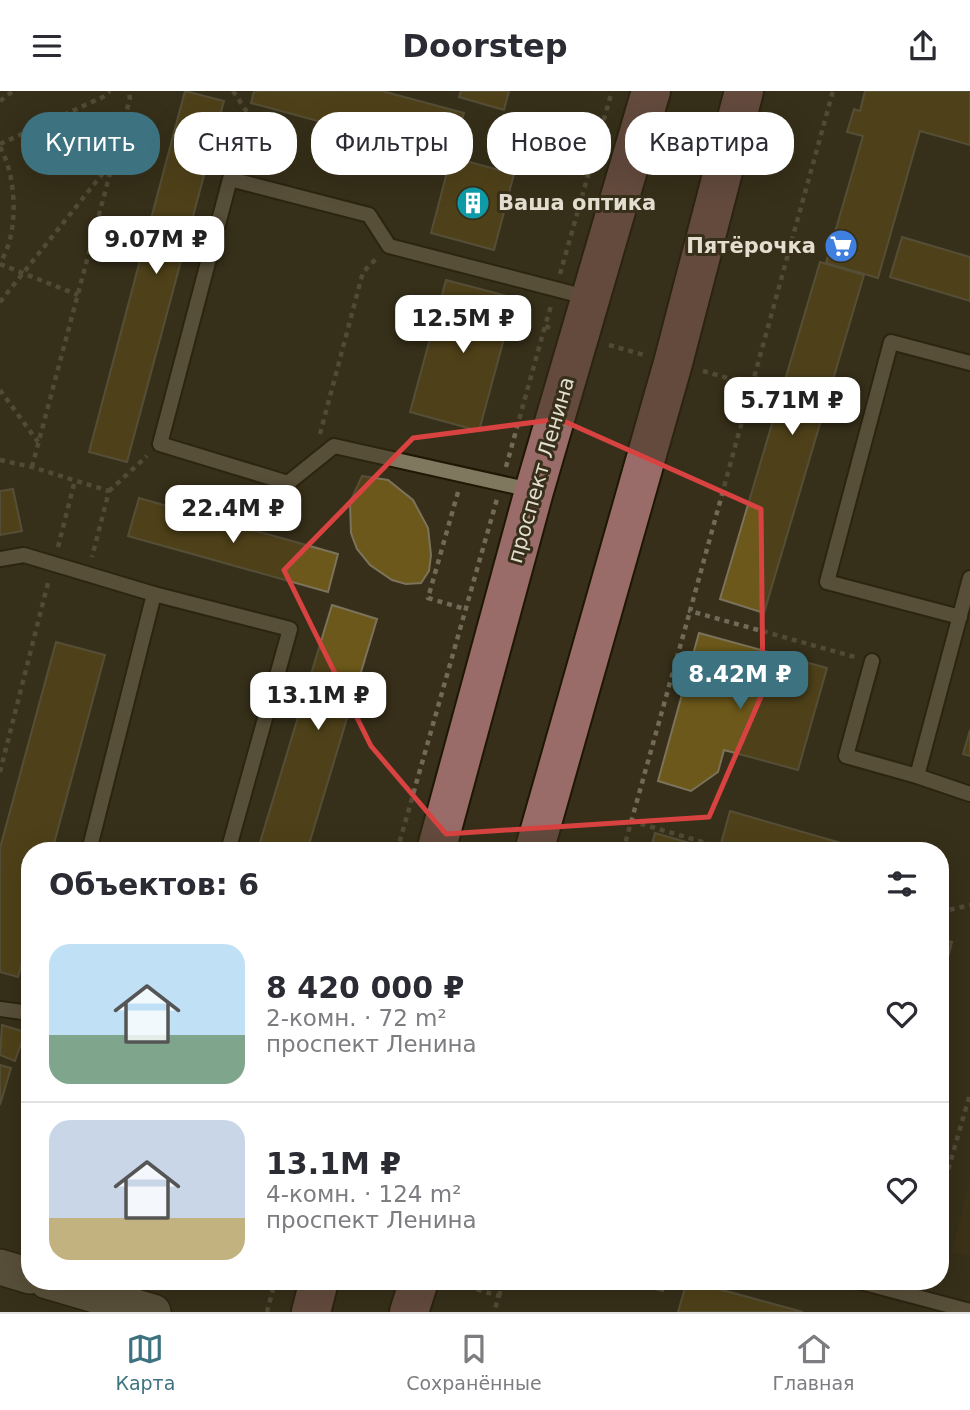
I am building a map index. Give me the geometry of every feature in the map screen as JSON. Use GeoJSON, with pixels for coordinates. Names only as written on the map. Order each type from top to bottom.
{"type":"FeatureCollection","features":[{"type":"Feature","properties":{"kind":"main road","name":"проспект Ленина"},"geometry":{"type":"LineString","coordinates":[[438,842],[518,487],[574,294],[651,91]]}},
{"type":"Feature","properties":{"kind":"main road"},"geometry":{"type":"LineString","coordinates":[[537,842],[673,363],[744,91]]}},
{"type":"Feature","properties":{"kind":"main road"},"geometry":{"type":"LineString","coordinates":[[311,1312],[317,1290]]}},
{"type":"Feature","properties":{"kind":"main road"},"geometry":{"type":"LineString","coordinates":[[409,1312],[416,1290]]}},
{"type":"Feature","properties":{"kind":"street"},"geometry":{"type":"LineString","coordinates":[[0,1267],[21,1273]]}},
{"type":"Feature","properties":{"kind":"street"},"geometry":{"type":"LineString","coordinates":[[78,1290],[153,1312]]}},
{"type":"Feature","properties":{"kind":"lane"},"geometry":{"type":"LineString","coordinates":[[518,487],[334,446],[288,482],[160,444],[230,179],[369,215],[389,246],[574,294]]}},
{"type":"Feature","properties":{"kind":"lane"},"geometry":{"type":"LineString","coordinates":[[960,617],[827,582],[891,342],[970,363]]}},
{"type":"Feature","properties":{"kind":"lane"},"geometry":{"type":"LineString","coordinates":[[0,559],[24,555],[154,594],[290,629],[231,842]]}},
{"type":"Feature","properties":{"kind":"lane"},"geometry":{"type":"LineString","coordinates":[[917,776],[970,578]]}},
{"type":"Feature","properties":{"kind":"lane"},"geometry":{"type":"LineString","coordinates":[[91,842],[154,594]]}},
{"type":"Feature","properties":{"kind":"lane"},"geometry":{"type":"LineString","coordinates":[[872,661],[846,756],[970,794]]}},
{"type":"Feature","properties":{"kind":"lane"},"geometry":{"type":"LineString","coordinates":[[0,1009],[21,1012]]}},
{"type":"Feature","properties":{"kind":"lane"},"geometry":{"type":"LineString","coordinates":[[909,1290],[970,1311]]}},
{"type":"Feature","properties":{"kind":"path"},"geometry":{"type":"LineString","coordinates":[[0,101],[13,91]]}},
{"type":"Feature","properties":{"kind":"path"},"geometry":{"type":"LineString","coordinates":[[78,295],[0,265],[10,238],[13,196],[5,155],[0,145],[103,97],[110,91]]}},
{"type":"Feature","properties":{"kind":"path"},"geometry":{"type":"LineString","coordinates":[[126,112],[130,98],[128,91]]}},
{"type":"Feature","properties":{"kind":"path"},"geometry":{"type":"LineString","coordinates":[[230,179],[249,115],[233,91]]}},
{"type":"Feature","properties":{"kind":"path"},"geometry":{"type":"LineString","coordinates":[[400,842],[466,609],[518,487],[574,294],[612,91]]}},
{"type":"Feature","properties":{"kind":"path"},"geometry":{"type":"LineString","coordinates":[[625,842],[833,91]]}},
{"type":"Feature","properties":{"kind":"path"},"geometry":{"type":"LineString","coordinates":[[0,302],[101,175]]}},
{"type":"Feature","properties":{"kind":"path"},"geometry":{"type":"LineString","coordinates":[[32,467],[109,175]]}},
{"type":"Feature","properties":{"kind":"path"},"geometry":{"type":"LineString","coordinates":[[334,446],[319,433],[359,285],[363,272],[389,246]]}},
{"type":"Feature","properties":{"kind":"path"},"geometry":{"type":"LineString","coordinates":[[563,332],[752,385]]}},
{"type":"Feature","properties":{"kind":"path"},"geometry":{"type":"LineString","coordinates":[[0,390],[38,443]]}},
{"type":"Feature","properties":{"kind":"path"},"geometry":{"type":"LineString","coordinates":[[88,574],[109,492],[160,444]]}},
{"type":"Feature","properties":{"kind":"path"},"geometry":{"type":"LineString","coordinates":[[0,460],[32,467],[109,492]]}},
{"type":"Feature","properties":{"kind":"path"},"geometry":{"type":"LineString","coordinates":[[463,475],[428,599],[466,609]]}},
{"type":"Feature","properties":{"kind":"path"},"geometry":{"type":"LineString","coordinates":[[0,772],[75,480]]}},
{"type":"Feature","properties":{"kind":"path"},"geometry":{"type":"LineString","coordinates":[[690,611],[872,661]]}},
{"type":"Feature","properties":{"kind":"path"},"geometry":{"type":"LineString","coordinates":[[631,821],[703,842]]}},
{"type":"Feature","properties":{"kind":"path"},"geometry":{"type":"LineString","coordinates":[[949,910],[970,905]]}},
{"type":"Feature","properties":{"kind":"path"},"geometry":{"type":"LineString","coordinates":[[949,1167],[970,1094]]}},
{"type":"Feature","properties":{"kind":"path"},"geometry":{"type":"LineString","coordinates":[[267,1312],[273,1290]]}},
{"type":"Feature","properties":{"kind":"path"},"geometry":{"type":"LineString","coordinates":[[478,1290],[499,1296]]}},
{"type":"Feature","properties":{"kind":"path"},"geometry":{"type":"LineString","coordinates":[[494,1312],[501,1290]]}},
{"type":"Feature","properties":{"kind":"highlighted area"},"geometry":{"type":"Polygon","coordinates":[[[559,419],[761,509],[763,692],[709,817],[446,834],[371,746],[284,570],[413,438],[559,419]]]}},
{"type":"Feature","properties":{"kind":"shaded area"},"geometry":{"type":"Polygon","coordinates":[[[970,1179],[970,1256],[952,1252],[970,1179]]]}},
{"type":"Feature","properties":{"kind":"building"},"geometry":{"type":"Polygon","coordinates":[[[185,91],[224,101],[221,112],[179,112],[185,91]]]}},
{"type":"Feature","properties":{"kind":"building"},"geometry":{"type":"Polygon","coordinates":[[[254,91],[382,91],[460,112],[311,112],[311,119],[297,115],[297,112],[284,112],[251,103],[254,91]]]}},
{"type":"Feature","properties":{"kind":"building"},"geometry":{"type":"Polygon","coordinates":[[[461,91],[509,91],[504,110],[459,97],[461,91]]]}},
{"type":"Feature","properties":{"kind":"building"},"geometry":{"type":"Polygon","coordinates":[[[865,91],[970,91],[970,145],[920,131],[878,278],[826,263],[863,136],[847,132],[854,109],[860,111],[865,91]]]}},
{"type":"Feature","properties":{"kind":"building"},"geometry":{"type":"Polygon","coordinates":[[[174,132],[174,175],[204,175],[127,462],[89,452],[174,132]]]}},
{"type":"Feature","properties":{"kind":"building","name":"Ваша оптика"},"geometry":{"type":"Polygon","coordinates":[[[473,163],[487,167],[487,175],[514,175],[494,250],[431,233],[446,175],[473,175],[473,163]]]}},
{"type":"Feature","properties":{"kind":"building"},"geometry":{"type":"Polygon","coordinates":[[[902,237],[970,257],[970,301],[890,277],[902,237]]]}},
{"type":"Feature","properties":{"kind":"building"},"geometry":{"type":"Polygon","coordinates":[[[820,262],[864,275],[764,613],[720,599],[820,262]]]}},
{"type":"Feature","properties":{"kind":"building"},"geometry":{"type":"Polygon","coordinates":[[[446,280],[515,298],[479,431],[410,412],[446,280]]]}},
{"type":"Feature","properties":{"kind":"building"},"geometry":{"type":"Polygon","coordinates":[[[362,476],[388,480],[413,500],[428,528],[431,555],[429,571],[421,583],[406,584],[392,580],[370,565],[357,549],[351,533],[350,502],[362,476]]]}},
{"type":"Feature","properties":{"kind":"building"},"geometry":{"type":"Polygon","coordinates":[[[13,489],[22,531],[0,535],[0,491],[13,489]]]}},
{"type":"Feature","properties":{"kind":"building"},"geometry":{"type":"Polygon","coordinates":[[[139,498],[338,554],[328,592],[128,536],[139,498]]]}},
{"type":"Feature","properties":{"kind":"building"},"geometry":{"type":"Polygon","coordinates":[[[332,605],[377,619],[310,842],[260,842],[332,605]]]}},
{"type":"Feature","properties":{"kind":"building"},"geometry":{"type":"Polygon","coordinates":[[[699,633],[827,668],[798,770],[724,750],[718,772],[691,791],[658,781],[699,633]]]}},
{"type":"Feature","properties":{"kind":"building"},"geometry":{"type":"Polygon","coordinates":[[[56,642],[105,655],[54,842],[21,842],[21,966],[18,977],[0,972],[0,848],[56,642]]]}},
{"type":"Feature","properties":{"kind":"building"},"geometry":{"type":"Polygon","coordinates":[[[970,730],[970,756],[963,754],[970,730]]]}},
{"type":"Feature","properties":{"kind":"building"},"geometry":{"type":"Polygon","coordinates":[[[730,811],[838,842],[721,842],[730,811]]]}},
{"type":"Feature","properties":{"kind":"building"},"geometry":{"type":"Polygon","coordinates":[[[655,833],[686,842],[652,842],[655,833]]]}},
{"type":"Feature","properties":{"kind":"building"},"geometry":{"type":"Polygon","coordinates":[[[2,1025],[21,1031],[21,1044],[15,1061],[0,1055],[2,1025]]]}},
{"type":"Feature","properties":{"kind":"building"},"geometry":{"type":"Polygon","coordinates":[[[0,1065],[11,1068],[0,1105],[0,1065]]]}},
{"type":"Feature","properties":{"kind":"building"},"geometry":{"type":"Polygon","coordinates":[[[684,1290],[722,1290],[803,1312],[678,1312],[684,1290]]]}},
{"type":"Feature","properties":{"kind":"place","name":"Ваша оптика"},"geometry":{"type":"Point","coordinates":[473,203]}},
{"type":"Feature","properties":{"kind":"place","name":"Пятёрочка"},"geometry":{"type":"Point","coordinates":[841,246]}}]}
